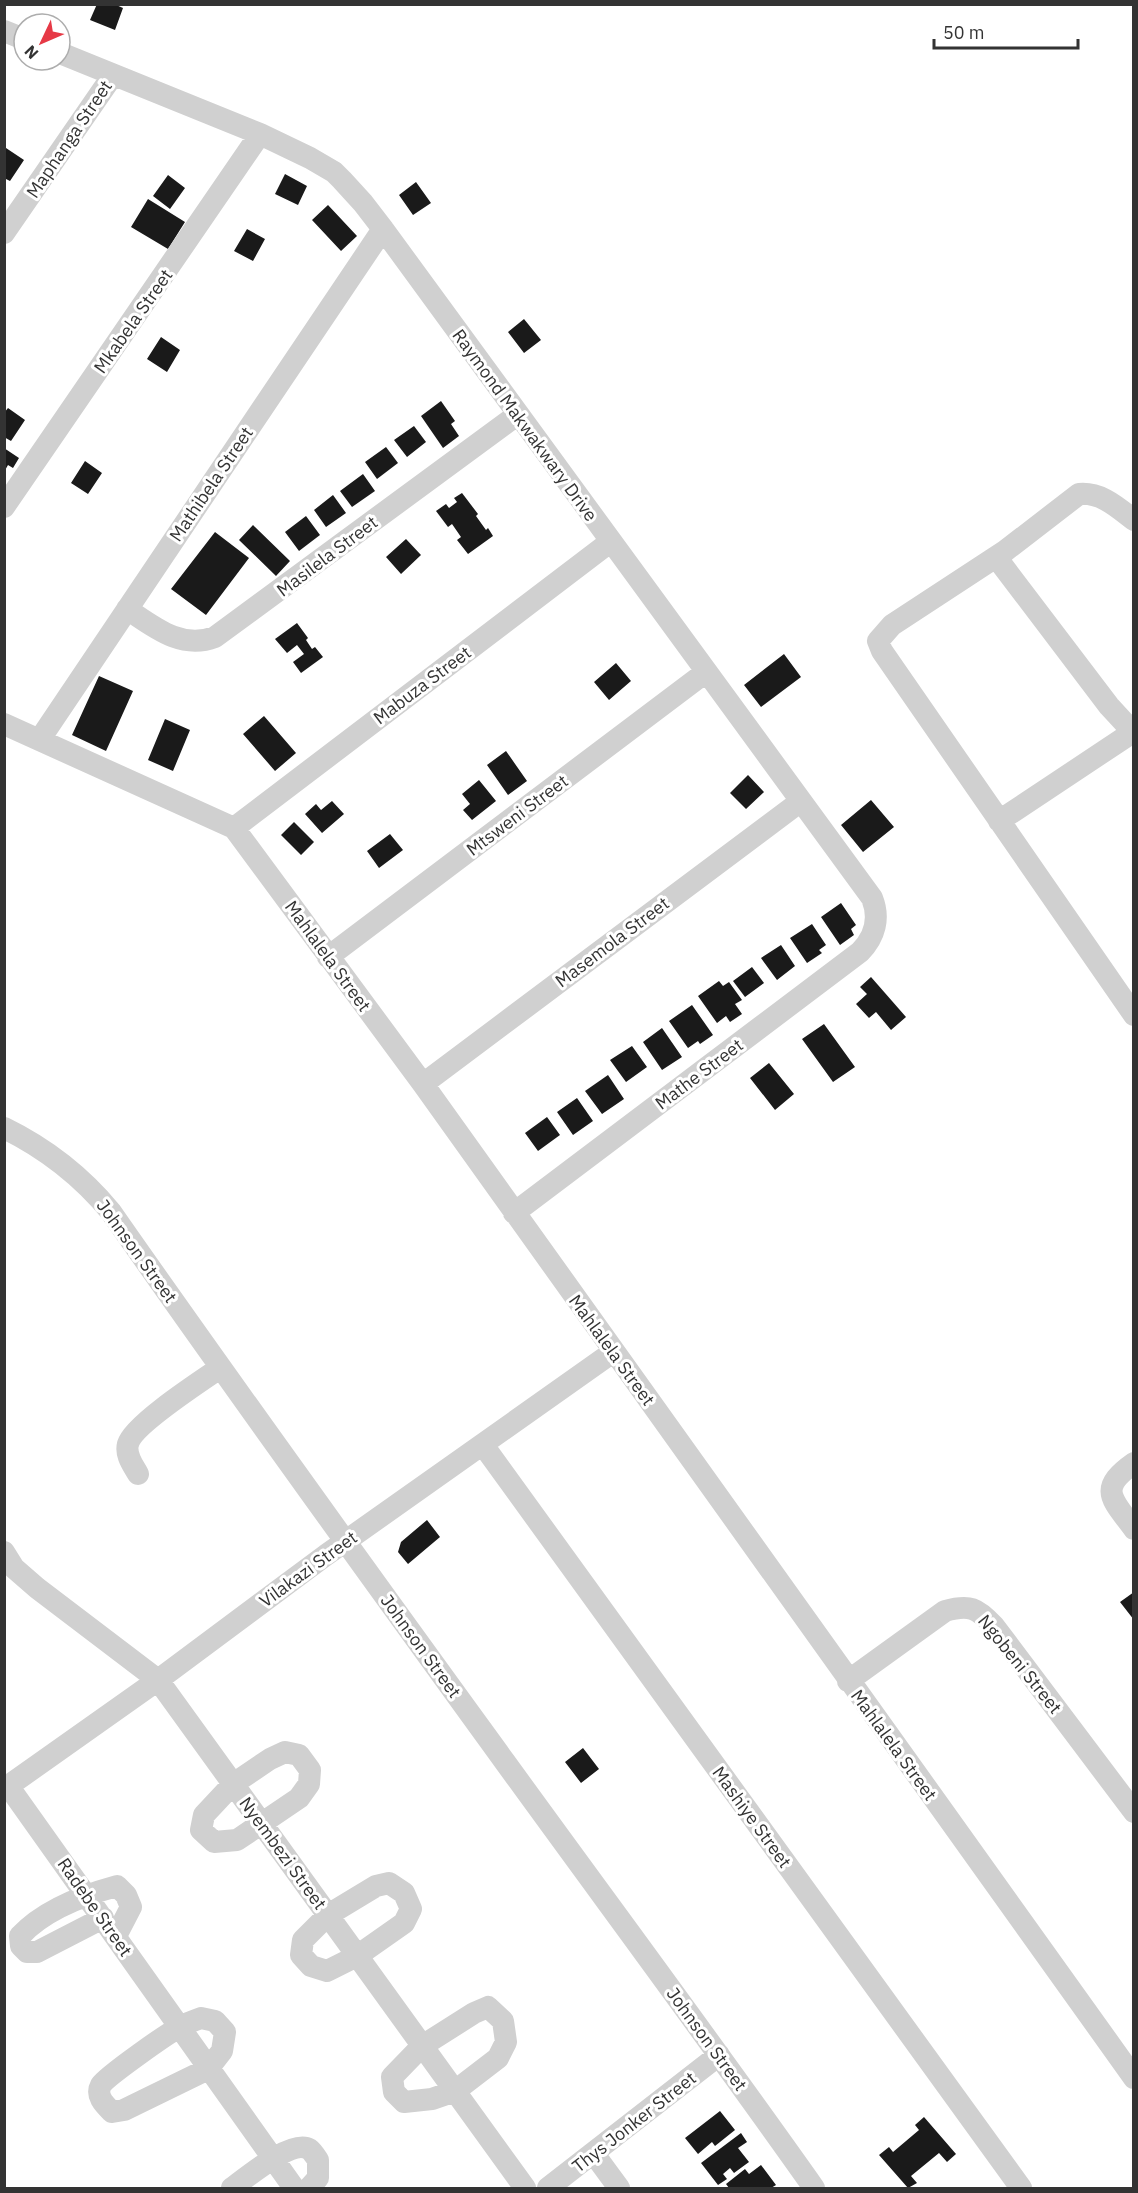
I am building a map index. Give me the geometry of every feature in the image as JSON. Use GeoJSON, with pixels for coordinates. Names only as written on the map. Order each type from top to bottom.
{"type":"FeatureCollection","features":[{"type":"Feature","properties":{"kind":"street","name":"Raymond Makwakwary Drive"},"geometry":{"type":"LineString","coordinates":[[72,58],[260,134],[310,158],[334,172],[363,203],[873,898],[876,911],[875,926]]}},
{"type":"Feature","properties":{"kind":"street","name":"Maphanga Street"},"geometry":{"type":"LineString","coordinates":[[4,233],[113,75]]}},
{"type":"Feature","properties":{"kind":"street","name":"Mkabela Street"},"geometry":{"type":"LineString","coordinates":[[4,507],[260,134]]}},
{"type":"Feature","properties":{"kind":"street","name":"Mathibela Street"},"geometry":{"type":"LineString","coordinates":[[40,739],[383,230]]}},
{"type":"Feature","properties":{"kind":"street","name":"Masilela Street"},"geometry":{"type":"LineString","coordinates":[[127,609],[179,640],[198,642],[215,637],[517,415]]}},
{"type":"Feature","properties":{"kind":"street"},"geometry":{"type":"LineString","coordinates":[[1134,520],[1110,502],[1091,493],[1079,494],[996,557],[892,625],[878,640],[882,651],[1134,1015]]}},
{"type":"Feature","properties":{"kind":"street","name":"Mabuza Street"},"geometry":{"type":"LineString","coordinates":[[234,828],[610,542]]}},
{"type":"Feature","properties":{"kind":"street"},"geometry":{"type":"LineString","coordinates":[[996,557],[1109,706],[1133,733],[999,821]]}},
{"type":"Feature","properties":{"kind":"street","name":"Mtsweni Street"},"geometry":{"type":"LineString","coordinates":[[328,957],[706,672]]}},
{"type":"Feature","properties":{"kind":"street","name":"Mahlalela Street"},"geometry":{"type":"LineString","coordinates":[[4,724],[234,828],[423,1084],[1134,2078]]}},
{"type":"Feature","properties":{"kind":"street","name":"Masemola Street"},"geometry":{"type":"LineString","coordinates":[[423,1084],[801,801]]}},
{"type":"Feature","properties":{"kind":"street","name":"Mathe Street"},"geometry":{"type":"LineString","coordinates":[[514,1213],[855,956],[870,940],[875,926]]}},
{"type":"Feature","properties":{"kind":"street","name":"Johnson Street"},"geometry":{"type":"LineString","coordinates":[[4,1128],[52,1156],[94,1192],[111,1212],[220,1368],[720,2055],[814,2188]]}},
{"type":"Feature","properties":{"kind":"street","name":"Vilakazi Street"},"geometry":{"type":"LineString","coordinates":[[7,1788],[346,1541],[613,1352]]}},
{"type":"Feature","properties":{"kind":"street"},"geometry":{"type":"LineString","coordinates":[[138,1474],[129,1458],[128,1445],[133,1435],[220,1368]]}},
{"type":"Feature","properties":{"kind":"street","name":"Mashiye Street"},"geometry":{"type":"LineString","coordinates":[[483,1445],[1021,2188]]}},
{"type":"Feature","properties":{"kind":"street"},"geometry":{"type":"LineString","coordinates":[[1134,1462],[1118,1475],[1111,1488],[1113,1499],[1134,1529]]}},
{"type":"Feature","properties":{"kind":"street","name":"Nyembezi Street"},"geometry":{"type":"LineString","coordinates":[[8,1565],[158,1680],[525,2188]]}},
{"type":"Feature","properties":{"kind":"street","name":"Ngobeni Street"},"geometry":{"type":"LineString","coordinates":[[848,1681],[945,1611],[962,1606],[975,1608],[994,1626],[1134,1812]]}},
{"type":"Feature","properties":{"kind":"street"},"geometry":{"type":"LineString","coordinates":[[285,1752],[299,1755],[310,1770],[309,1784],[299,1798],[237,1840],[214,1842],[201,1830],[204,1815],[233,1784],[270,1759],[285,1752]]}},
{"type":"Feature","properties":{"kind":"street","name":"Radebe Street"},"geometry":{"type":"LineString","coordinates":[[7,1788],[110,1927],[294,2188]]}},
{"type":"Feature","properties":{"kind":"street"},"geometry":{"type":"LineString","coordinates":[[389,1883],[404,1893],[411,1909],[404,1923],[357,1956],[327,1971],[311,1966],[301,1955],[303,1940],[328,1915],[376,1886],[389,1883]]}},
{"type":"Feature","properties":{"kind":"street"},"geometry":{"type":"LineString","coordinates":[[117,1886],[126,1895],[131,1907],[110,1927],[37,1953],[27,1952],[21,1946],[20,1936],[30,1926],[86,1894],[117,1886]]}},
{"type":"Feature","properties":{"kind":"street"},"geometry":{"type":"LineString","coordinates":[[488,2007],[503,2021],[506,2042],[498,2058],[454,2091],[432,2099],[404,2102],[394,2092],[392,2077],[422,2046],[474,2013],[488,2007]]}},
{"type":"Feature","properties":{"kind":"street"},"geometry":{"type":"LineString","coordinates":[[201,2018],[215,2021],[225,2032],[222,2051],[208,2069],[124,2110],[112,2112],[103,2104],[99,2095],[101,2085],[111,2076],[180,2027],[201,2018]]}},
{"type":"Feature","properties":{"kind":"street","name":"Thys Jonker Street"},"geometry":{"type":"LineString","coordinates":[[548,2188],[720,2055]]}},
{"type":"Feature","properties":{"kind":"street"},"geometry":{"type":"LineString","coordinates":[[232,2188],[273,2157],[300,2147],[309,2149],[318,2160],[318,2178],[309,2188]]}},
{"type":"Feature","properties":{"kind":"street"},"geometry":{"type":"LineString","coordinates":[[594,2154],[619,2188]]}},
{"type":"Feature","properties":{"kind":"building"},"geometry":{"type":"Polygon","coordinates":[[[97,4],[114,4],[123,8],[115,30],[90,20],[97,4]]]}},
{"type":"Feature","properties":{"kind":"building"},"geometry":{"type":"Polygon","coordinates":[[[6,148],[24,160],[10,181],[4,178],[6,148]]]}},
{"type":"Feature","properties":{"kind":"building"},"geometry":{"type":"Polygon","coordinates":[[[285,174],[307,186],[298,205],[275,194],[285,174]]]}},
{"type":"Feature","properties":{"kind":"building"},"geometry":{"type":"Polygon","coordinates":[[[168,175],[185,188],[170,209],[153,196],[168,175]]]}},
{"type":"Feature","properties":{"kind":"building"},"geometry":{"type":"Polygon","coordinates":[[[416,182],[431,203],[413,215],[399,195],[416,182]]]}},
{"type":"Feature","properties":{"kind":"building"},"geometry":{"type":"Polygon","coordinates":[[[148,199],[185,222],[168,249],[131,227],[148,199]]]}},
{"type":"Feature","properties":{"kind":"building"},"geometry":{"type":"Polygon","coordinates":[[[328,205],[357,236],[341,251],[312,220],[328,205]]]}},
{"type":"Feature","properties":{"kind":"building"},"geometry":{"type":"Polygon","coordinates":[[[247,229],[265,239],[253,261],[234,251],[247,229]]]}},
{"type":"Feature","properties":{"kind":"building"},"geometry":{"type":"Polygon","coordinates":[[[524,319],[541,340],[524,353],[508,332],[524,319]]]}},
{"type":"Feature","properties":{"kind":"building"},"geometry":{"type":"Polygon","coordinates":[[[161,337],[180,350],[167,372],[147,359],[161,337]]]}},
{"type":"Feature","properties":{"kind":"building"},"geometry":{"type":"Polygon","coordinates":[[[441,401],[455,421],[451,424],[459,436],[443,448],[421,416],[441,401]]]}},
{"type":"Feature","properties":{"kind":"building"},"geometry":{"type":"Polygon","coordinates":[[[8,408],[25,420],[11,441],[4,437],[4,413],[8,408]]]}},
{"type":"Feature","properties":{"kind":"building"},"geometry":{"type":"Polygon","coordinates":[[[414,426],[426,442],[407,457],[394,440],[414,426]]]}},
{"type":"Feature","properties":{"kind":"building"},"geometry":{"type":"Polygon","coordinates":[[[386,447],[398,463],[377,479],[365,462],[386,447]]]}},
{"type":"Feature","properties":{"kind":"building"},"geometry":{"type":"Polygon","coordinates":[[[4,448],[19,458],[13,468],[8,465],[4,472],[4,448]]]}},
{"type":"Feature","properties":{"kind":"building"},"geometry":{"type":"Polygon","coordinates":[[[85,461],[102,473],[88,494],[71,483],[85,461]]]}},
{"type":"Feature","properties":{"kind":"building"},"geometry":{"type":"Polygon","coordinates":[[[363,474],[375,491],[352,507],[340,491],[363,474]]]}},
{"type":"Feature","properties":{"kind":"building"},"geometry":{"type":"Polygon","coordinates":[[[462,493],[478,514],[476,516],[486,530],[488,528],[493,536],[468,554],[457,540],[461,537],[452,524],[448,527],[436,511],[446,504],[449,508],[457,502],[454,498],[462,493]]]}},
{"type":"Feature","properties":{"kind":"building"},"geometry":{"type":"Polygon","coordinates":[[[333,495],[346,513],[326,527],[314,510],[333,495]]]}},
{"type":"Feature","properties":{"kind":"building"},"geometry":{"type":"Polygon","coordinates":[[[306,516],[320,535],[299,551],[285,532],[306,516]]]}},
{"type":"Feature","properties":{"kind":"building"},"geometry":{"type":"Polygon","coordinates":[[[253,525],[290,561],[276,576],[239,540],[253,525]]]}},
{"type":"Feature","properties":{"kind":"building"},"geometry":{"type":"Polygon","coordinates":[[[215,532],[249,558],[206,615],[171,589],[215,532]]]}},
{"type":"Feature","properties":{"kind":"building"},"geometry":{"type":"Polygon","coordinates":[[[406,539],[421,555],[401,574],[386,557],[406,539]]]}},
{"type":"Feature","properties":{"kind":"building"},"geometry":{"type":"Polygon","coordinates":[[[297,623],[308,638],[306,640],[312,649],[315,647],[323,657],[301,673],[293,662],[304,654],[297,645],[287,653],[275,639],[297,623]]]}},
{"type":"Feature","properties":{"kind":"building"},"geometry":{"type":"Polygon","coordinates":[[[784,654],[801,677],[761,707],[744,685],[784,654]]]}},
{"type":"Feature","properties":{"kind":"building"},"geometry":{"type":"Polygon","coordinates":[[[616,663],[631,681],[609,700],[594,682],[616,663]]]}},
{"type":"Feature","properties":{"kind":"building"},"geometry":{"type":"Polygon","coordinates":[[[99,676],[133,691],[106,751],[72,735],[99,676]]]}},
{"type":"Feature","properties":{"kind":"building"},"geometry":{"type":"Polygon","coordinates":[[[264,716],[296,753],[275,771],[243,734],[264,716]]]}},
{"type":"Feature","properties":{"kind":"building"},"geometry":{"type":"Polygon","coordinates":[[[165,719],[190,730],[173,771],[148,760],[165,719]]]}},
{"type":"Feature","properties":{"kind":"building"},"geometry":{"type":"Polygon","coordinates":[[[506,751],[527,781],[508,795],[487,765],[506,751]]]}},
{"type":"Feature","properties":{"kind":"building"},"geometry":{"type":"Polygon","coordinates":[[[748,775],[764,792],[746,809],[730,793],[748,775]]]}},
{"type":"Feature","properties":{"kind":"building"},"geometry":{"type":"Polygon","coordinates":[[[479,780],[496,801],[472,820],[463,810],[470,804],[462,794],[479,780]]]}},
{"type":"Feature","properties":{"kind":"building"},"geometry":{"type":"Polygon","coordinates":[[[871,800],[894,827],[863,852],[841,825],[871,800]]]}},
{"type":"Feature","properties":{"kind":"building"},"geometry":{"type":"Polygon","coordinates":[[[332,801],[344,814],[322,833],[305,814],[316,804],[321,810],[332,801]]]}},
{"type":"Feature","properties":{"kind":"building"},"geometry":{"type":"Polygon","coordinates":[[[294,822],[314,842],[301,855],[281,835],[294,822]]]}},
{"type":"Feature","properties":{"kind":"building"},"geometry":{"type":"Polygon","coordinates":[[[390,834],[403,850],[379,868],[367,851],[390,834]]]}},
{"type":"Feature","properties":{"kind":"building"},"geometry":{"type":"Polygon","coordinates":[[[841,903],[856,925],[851,929],[854,935],[840,945],[821,917],[841,903]]]}},
{"type":"Feature","properties":{"kind":"building"},"geometry":{"type":"Polygon","coordinates":[[[812,924],[826,945],[819,950],[822,953],[807,963],[790,938],[812,924]]]}},
{"type":"Feature","properties":{"kind":"building"},"geometry":{"type":"Polygon","coordinates":[[[781,945],[795,966],[777,980],[761,958],[781,945]]]}},
{"type":"Feature","properties":{"kind":"building"},"geometry":{"type":"Polygon","coordinates":[[[752,967],[764,983],[745,997],[733,981],[752,967]]]}},
{"type":"Feature","properties":{"kind":"building"},"geometry":{"type":"Polygon","coordinates":[[[871,977],[906,1017],[891,1030],[876,1012],[869,1018],[856,1004],[867,994],[860,987],[871,977]]]}},
{"type":"Feature","properties":{"kind":"building"},"geometry":{"type":"Polygon","coordinates":[[[719,981],[723,986],[729,982],[742,1000],[735,1004],[742,1014],[730,1022],[726,1016],[717,1023],[698,996],[719,981]]]}},
{"type":"Feature","properties":{"kind":"building"},"geometry":{"type":"Polygon","coordinates":[[[692,1005],[713,1035],[700,1044],[698,1041],[688,1048],[669,1021],[692,1005]]]}},
{"type":"Feature","properties":{"kind":"building"},"geometry":{"type":"Polygon","coordinates":[[[824,1024],[855,1067],[833,1082],[802,1039],[824,1024]]]}},
{"type":"Feature","properties":{"kind":"building"},"geometry":{"type":"Polygon","coordinates":[[[662,1028],[682,1057],[662,1070],[643,1042],[662,1028]]]}},
{"type":"Feature","properties":{"kind":"building"},"geometry":{"type":"Polygon","coordinates":[[[632,1046],[647,1067],[626,1082],[610,1060],[632,1046]]]}},
{"type":"Feature","properties":{"kind":"building"},"geometry":{"type":"Polygon","coordinates":[[[769,1063],[794,1094],[775,1110],[750,1078],[769,1063]]]}},
{"type":"Feature","properties":{"kind":"building"},"geometry":{"type":"Polygon","coordinates":[[[608,1075],[624,1099],[602,1114],[585,1091],[608,1075]]]}},
{"type":"Feature","properties":{"kind":"building"},"geometry":{"type":"Polygon","coordinates":[[[577,1098],[593,1121],[573,1135],[557,1112],[577,1098]]]}},
{"type":"Feature","properties":{"kind":"building"},"geometry":{"type":"Polygon","coordinates":[[[547,1117],[560,1135],[538,1151],[525,1133],[547,1117]]]}},
{"type":"Feature","properties":{"kind":"building"},"geometry":{"type":"Polygon","coordinates":[[[427,1520],[440,1537],[408,1564],[398,1552],[401,1542],[427,1520]]]}},
{"type":"Feature","properties":{"kind":"building"},"geometry":{"type":"Polygon","coordinates":[[[1134,1592],[1134,1620],[1120,1602],[1134,1592]]]}},
{"type":"Feature","properties":{"kind":"building"},"geometry":{"type":"Polygon","coordinates":[[[583,1748],[599,1769],[581,1783],[565,1762],[583,1748]]]}},
{"type":"Feature","properties":{"kind":"building"},"geometry":{"type":"Polygon","coordinates":[[[720,2111],[735,2130],[715,2146],[712,2142],[698,2154],[685,2138],[720,2111]]]}},
{"type":"Feature","properties":{"kind":"building"},"geometry":{"type":"Polygon","coordinates":[[[924,2117],[956,2154],[947,2162],[939,2153],[911,2176],[917,2183],[908,2188],[879,2155],[889,2147],[893,2152],[919,2130],[915,2125],[924,2117]]]}},
{"type":"Feature","properties":{"kind":"building"},"geometry":{"type":"Polygon","coordinates":[[[741,2133],[747,2142],[738,2148],[749,2162],[734,2173],[730,2168],[723,2174],[727,2179],[718,2185],[701,2163],[741,2133]]]}},
{"type":"Feature","properties":{"kind":"building"},"geometry":{"type":"Polygon","coordinates":[[[761,2165],[776,2185],[771,2188],[729,2188],[726,2184],[745,2169],[749,2174],[761,2165]]]}}]}
